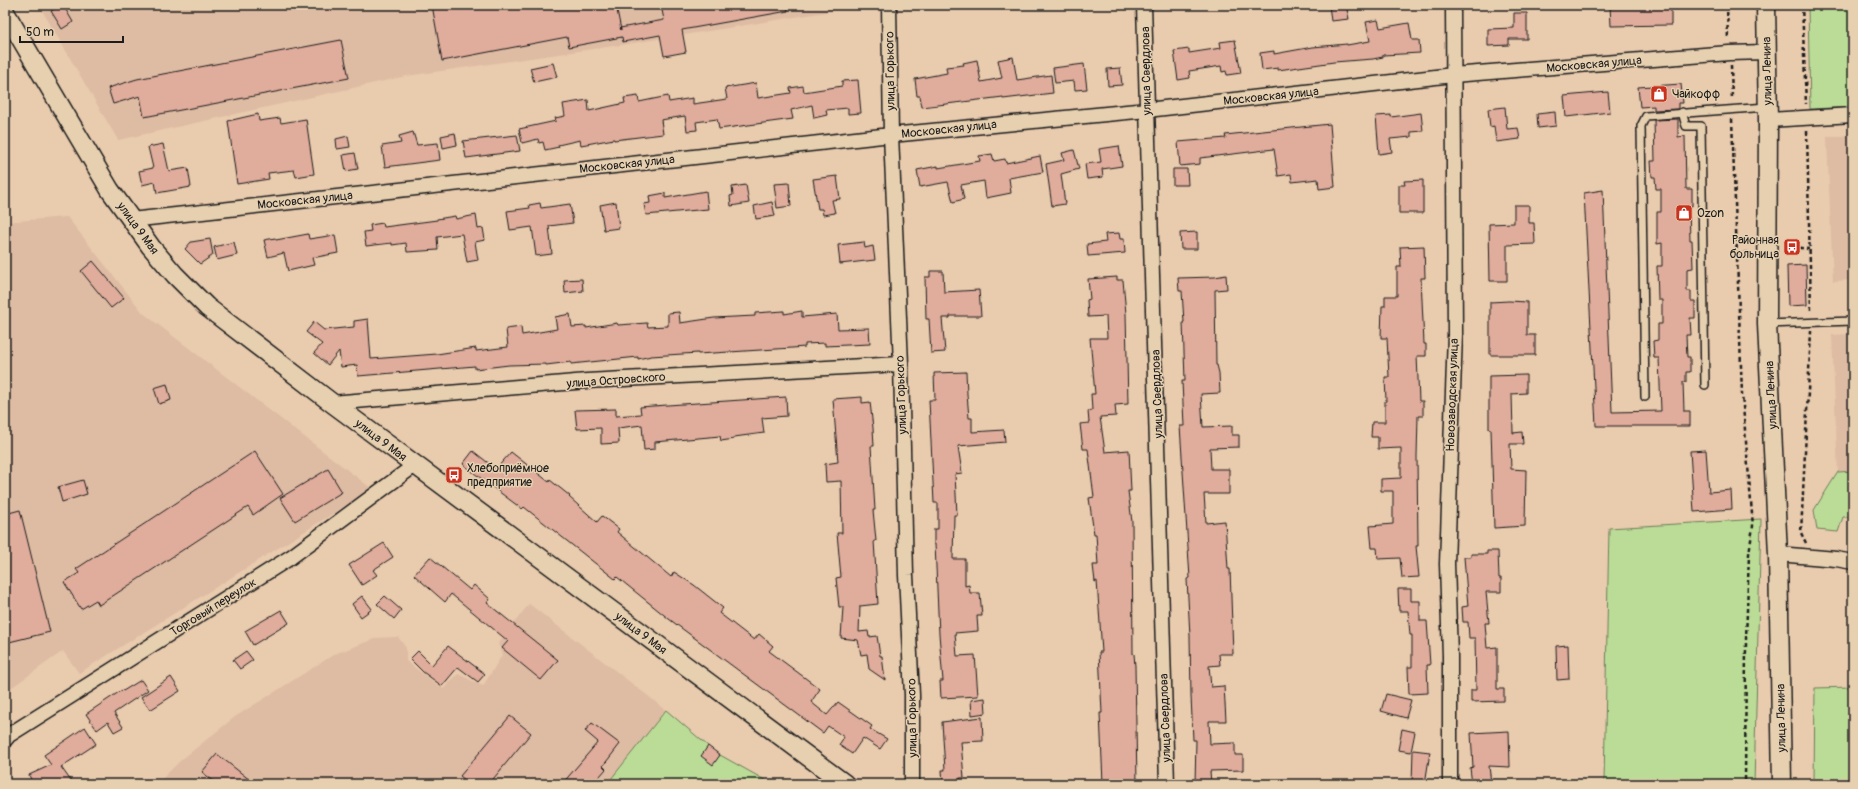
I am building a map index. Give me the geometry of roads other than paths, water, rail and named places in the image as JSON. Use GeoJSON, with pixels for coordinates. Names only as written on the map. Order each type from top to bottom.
{"type":"FeatureCollection","features":[{"type":"Feature","properties":{"kind":"street","name":"улица Горького"},"geometry":{"type":"LineString","coordinates":[[889,5],[891,135],[901,364],[906,575],[912,694],[912,784]]}},
{"type":"Feature","properties":{"kind":"street","name":"улица Свердлова"},"geometry":{"type":"LineString","coordinates":[[1144,5],[1154,299],[1167,784]]}},
{"type":"Feature","properties":{"kind":"street","name":"Новозаводская улица"},"geometry":{"type":"LineString","coordinates":[[1450,784],[1450,656],[1446,564],[1455,334],[1453,5]]}},
{"type":"Feature","properties":{"kind":"street","name":"улица Ленина"},"geometry":{"type":"LineString","coordinates":[[1766,5],[1768,52],[1767,324],[1778,554],[1782,784]]}},
{"type":"Feature","properties":{"kind":"street","name":"улица 9 Мая"},"geometry":{"type":"LineString","coordinates":[[5,12],[110,190],[151,247],[207,307],[332,403],[845,784]]}},
{"type":"Feature","properties":{"kind":"street","name":"Московская улица"},"geometry":{"type":"LineString","coordinates":[[132,220],[891,135],[1147,110],[1453,75],[1729,53],[1768,52]]}},
{"type":"Feature","properties":{"kind":"street"},"geometry":{"type":"LineString","coordinates":[[1768,113],[1806,117],[1853,115]]}},
{"type":"Feature","properties":{"kind":"street","name":"улица Островского"},"geometry":{"type":"LineString","coordinates":[[332,403],[587,381],[901,364]]}},
{"type":"Feature","properties":{"kind":"street","name":"Торговый переулок"},"geometry":{"type":"LineString","coordinates":[[5,740],[9,735],[291,557],[415,465]]}},
{"type":"Feature","properties":{"kind":"street"},"geometry":{"type":"LineString","coordinates":[[1778,554],[1836,558],[1853,562]]}},
{"type":"Feature","properties":{"kind":"lane"},"geometry":{"type":"LineString","coordinates":[[1645,397],[1640,126],[1646,116],[1682,112],[1732,109],[1768,113]]}},
{"type":"Feature","properties":{"kind":"lane"},"geometry":{"type":"LineString","coordinates":[[1682,112],[1686,126],[1701,126],[1705,385]]}},
{"type":"Feature","properties":{"kind":"lane"},"geometry":{"type":"LineString","coordinates":[[1767,324],[1853,321]]}},
{"type":"Feature","properties":{"kind":"place","name":"Чайкофф"},"geometry":{"type":"Point","coordinates":[1659,94]}},
{"type":"Feature","properties":{"kind":"place","name":"Ozon"},"geometry":{"type":"Point","coordinates":[1684,213]}},
{"type":"Feature","properties":{"kind":"place","name":"Районная больница"},"geometry":{"type":"Point","coordinates":[1792,247]}},
{"type":"Feature","properties":{"kind":"place","name":"Хлебоприёмное предприятие"},"geometry":{"type":"Point","coordinates":[454,475]}}]}
